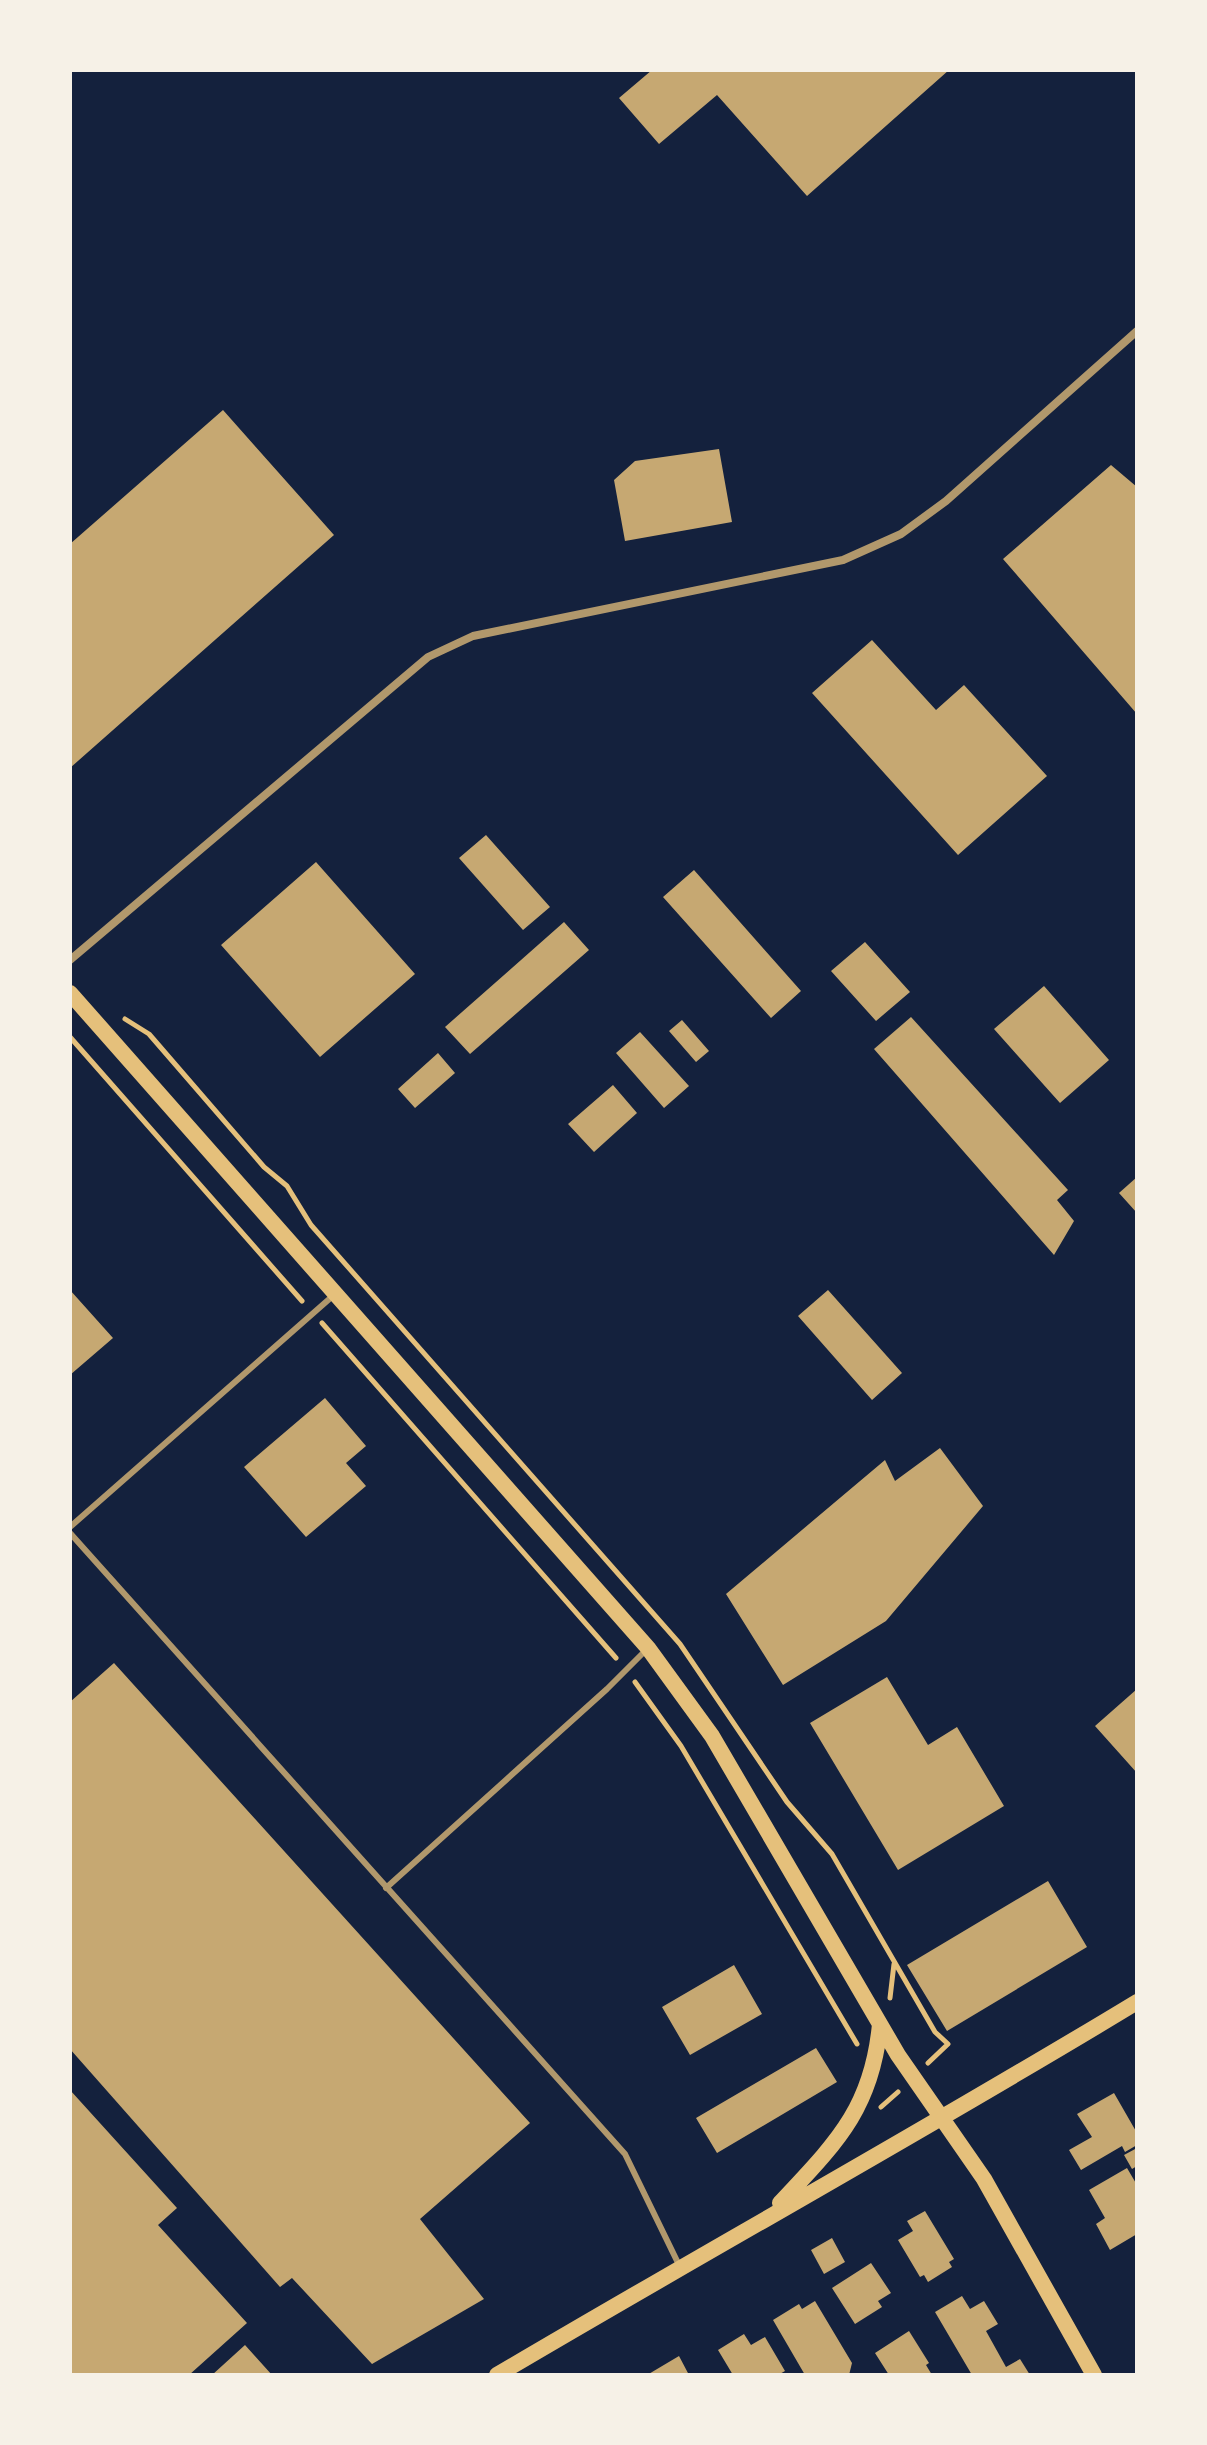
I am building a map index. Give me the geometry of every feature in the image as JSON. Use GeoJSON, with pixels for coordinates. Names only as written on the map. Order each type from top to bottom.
{"type":"FeatureCollection","features":[{"type":"Feature","properties":{"kind":"main road"},"geometry":{"type":"LineString","coordinates":[[70,993],[648,1648],[712,1736],[880,2024],[984,2179],[1094,2375]]}},
{"type":"Feature","properties":{"kind":"main road"},"geometry":{"type":"LineString","coordinates":[[497,2375],[769,2215],[943,2118],[1137,2002]]}},
{"type":"Feature","properties":{"kind":"main road"},"geometry":{"type":"LineString","coordinates":[[769,2215],[856,2115],[876,2061],[880,2024]]}},
{"type":"Feature","properties":{"kind":"street"},"geometry":{"type":"LineString","coordinates":[[70,960],[428,657],[473,636],[843,560],[901,534],[946,501],[1137,331]]}},
{"type":"Feature","properties":{"kind":"lane"},"geometry":{"type":"LineString","coordinates":[[70,1527],[335,1294]]}},
{"type":"Feature","properties":{"kind":"lane"},"geometry":{"type":"LineString","coordinates":[[70,1533],[625,2154],[680,2267]]}},
{"type":"Feature","properties":{"kind":"lane"},"geometry":{"type":"LineString","coordinates":[[386,1888],[648,1648]]}},
{"type":"Feature","properties":{"kind":"path"},"geometry":{"type":"LineString","coordinates":[[70,1037],[626,1671],[666,1722],[853,2040],[861,2048]]}},
{"type":"Feature","properties":{"kind":"path"},"geometry":{"type":"LineString","coordinates":[[893,1976],[894,1963]]}},
{"type":"Feature","properties":{"kind":"building"},"geometry":{"type":"Polygon","coordinates":[[[652,70],[949,70],[807,196],[717,95],[659,144],[619,98],[652,70]]]}},
{"type":"Feature","properties":{"kind":"building"},"geometry":{"type":"Polygon","coordinates":[[[223,410],[334,535],[70,768],[70,544],[223,410]]]}},
{"type":"Feature","properties":{"kind":"building"},"geometry":{"type":"Polygon","coordinates":[[[719,449],[732,522],[625,541],[614,480],[635,461],[719,449]]]}},
{"type":"Feature","properties":{"kind":"building"},"geometry":{"type":"Polygon","coordinates":[[[1111,465],[1137,487],[1137,714],[1003,559],[1111,465]]]}},
{"type":"Feature","properties":{"kind":"building"},"geometry":{"type":"Polygon","coordinates":[[[872,640],[936,710],[964,685],[1047,776],[958,855],[812,693],[872,640]]]}},
{"type":"Feature","properties":{"kind":"building"},"geometry":{"type":"Polygon","coordinates":[[[486,835],[550,907],[523,930],[459,858],[486,835]]]}},
{"type":"Feature","properties":{"kind":"building"},"geometry":{"type":"Polygon","coordinates":[[[316,862],[415,974],[320,1057],[221,945],[316,862]]]}},
{"type":"Feature","properties":{"kind":"building"},"geometry":{"type":"Polygon","coordinates":[[[694,870],[801,991],[771,1018],[663,897],[694,870]]]}},
{"type":"Feature","properties":{"kind":"building"},"geometry":{"type":"Polygon","coordinates":[[[564,922],[589,950],[470,1054],[445,1027],[564,922]]]}},
{"type":"Feature","properties":{"kind":"building"},"geometry":{"type":"Polygon","coordinates":[[[865,942],[910,992],[876,1021],[831,971],[865,942]]]}},
{"type":"Feature","properties":{"kind":"building"},"geometry":{"type":"Polygon","coordinates":[[[1044,986],[1109,1060],[1060,1103],[994,1029],[1044,986]]]}},
{"type":"Feature","properties":{"kind":"building"},"geometry":{"type":"Polygon","coordinates":[[[911,1017],[1068,1190],[1057,1200],[1074,1221],[1054,1255],[874,1049],[911,1017]]]}},
{"type":"Feature","properties":{"kind":"building"},"geometry":{"type":"Polygon","coordinates":[[[682,1020],[709,1051],[696,1062],[669,1031],[682,1020]]]}},
{"type":"Feature","properties":{"kind":"building"},"geometry":{"type":"Polygon","coordinates":[[[640,1032],[689,1086],[664,1108],[616,1053],[640,1032]]]}},
{"type":"Feature","properties":{"kind":"building"},"geometry":{"type":"Polygon","coordinates":[[[438,1053],[455,1073],[415,1108],[398,1089],[438,1053]]]}},
{"type":"Feature","properties":{"kind":"building"},"geometry":{"type":"Polygon","coordinates":[[[613,1085],[637,1113],[594,1152],[568,1124],[613,1085]]]}},
{"type":"Feature","properties":{"kind":"building"},"geometry":{"type":"Polygon","coordinates":[[[1137,1177],[1137,1213],[1119,1193],[1137,1177]]]}},
{"type":"Feature","properties":{"kind":"building"},"geometry":{"type":"Polygon","coordinates":[[[70,1290],[113,1338],[70,1375],[70,1290]]]}},
{"type":"Feature","properties":{"kind":"building"},"geometry":{"type":"Polygon","coordinates":[[[828,1290],[902,1373],[872,1400],[798,1316],[828,1290]]]}},
{"type":"Feature","properties":{"kind":"building"},"geometry":{"type":"Polygon","coordinates":[[[325,1398],[366,1446],[346,1463],[366,1486],[306,1537],[244,1467],[325,1398]]]}},
{"type":"Feature","properties":{"kind":"building"},"geometry":{"type":"Polygon","coordinates":[[[940,1448],[983,1506],[886,1621],[783,1685],[726,1594],[885,1460],[895,1481],[940,1448]]]}},
{"type":"Feature","properties":{"kind":"building"},"geometry":{"type":"Polygon","coordinates":[[[114,1663],[530,2123],[420,2219],[484,2299],[372,2364],[292,2278],[280,2287],[70,2049],[70,1702],[114,1663]]]}},
{"type":"Feature","properties":{"kind":"building"},"geometry":{"type":"Polygon","coordinates":[[[887,1677],[928,1745],[957,1727],[1004,1806],[898,1870],[810,1723],[887,1677]]]}},
{"type":"Feature","properties":{"kind":"building"},"geometry":{"type":"Polygon","coordinates":[[[1137,1689],[1137,1773],[1095,1726],[1137,1689]]]}},
{"type":"Feature","properties":{"kind":"building"},"geometry":{"type":"Polygon","coordinates":[[[1048,1881],[1087,1947],[947,2031],[907,1965],[1048,1881]]]}},
{"type":"Feature","properties":{"kind":"building"},"geometry":{"type":"Polygon","coordinates":[[[734,1965],[762,2014],[690,2055],[662,2007],[734,1965]]]}},
{"type":"Feature","properties":{"kind":"building"},"geometry":{"type":"Polygon","coordinates":[[[816,2048],[837,2082],[717,2153],[696,2118],[816,2048]]]}},
{"type":"Feature","properties":{"kind":"building"},"geometry":{"type":"Polygon","coordinates":[[[70,2090],[177,2208],[158,2225],[247,2323],[189,2375],[70,2375],[70,2090]]]}},
{"type":"Feature","properties":{"kind":"building"},"geometry":{"type":"Polygon","coordinates":[[[1114,2093],[1137,2133],[1137,2145],[1125,2152],[1122,2146],[1081,2170],[1069,2150],[1092,2137],[1077,2114],[1114,2093]]]}},
{"type":"Feature","properties":{"kind":"building"},"geometry":{"type":"Polygon","coordinates":[[[1137,2148],[1137,2166],[1132,2169],[1124,2155],[1137,2148]]]}},
{"type":"Feature","properties":{"kind":"building"},"geometry":{"type":"Polygon","coordinates":[[[1127,2168],[1137,2185],[1137,2234],[1110,2250],[1096,2224],[1105,2218],[1089,2190],[1127,2168]]]}},
{"type":"Feature","properties":{"kind":"building"},"geometry":{"type":"Polygon","coordinates":[[[925,2211],[954,2259],[949,2262],[952,2267],[928,2282],[924,2275],[920,2277],[898,2240],[913,2231],[907,2221],[925,2211]]]}},
{"type":"Feature","properties":{"kind":"building"},"geometry":{"type":"Polygon","coordinates":[[[832,2238],[845,2262],[824,2274],[811,2250],[832,2238]]]}},
{"type":"Feature","properties":{"kind":"building"},"geometry":{"type":"Polygon","coordinates":[[[871,2263],[891,2293],[878,2301],[882,2307],[855,2324],[832,2288],[871,2263]]]}},
{"type":"Feature","properties":{"kind":"building"},"geometry":{"type":"Polygon","coordinates":[[[962,2296],[970,2309],[984,2301],[998,2324],[986,2331],[1006,2367],[1020,2359],[1030,2375],[972,2375],[935,2312],[962,2296]]]}},
{"type":"Feature","properties":{"kind":"building"},"geometry":{"type":"Polygon","coordinates":[[[815,2301],[852,2363],[849,2375],[805,2375],[773,2320],[799,2304],[802,2309],[815,2301]]]}},
{"type":"Feature","properties":{"kind":"building"},"geometry":{"type":"Polygon","coordinates":[[[909,2331],[929,2363],[926,2365],[932,2375],[889,2375],[875,2353],[909,2331]]]}},
{"type":"Feature","properties":{"kind":"building"},"geometry":{"type":"Polygon","coordinates":[[[744,2334],[751,2345],[765,2337],[785,2371],[778,2375],[733,2375],[718,2350],[744,2334]]]}},
{"type":"Feature","properties":{"kind":"building"},"geometry":{"type":"Polygon","coordinates":[[[245,2345],[272,2375],[212,2375],[245,2345]]]}},
{"type":"Feature","properties":{"kind":"building"},"geometry":{"type":"Polygon","coordinates":[[[679,2356],[689,2375],[647,2375],[679,2356]]]}}]}
